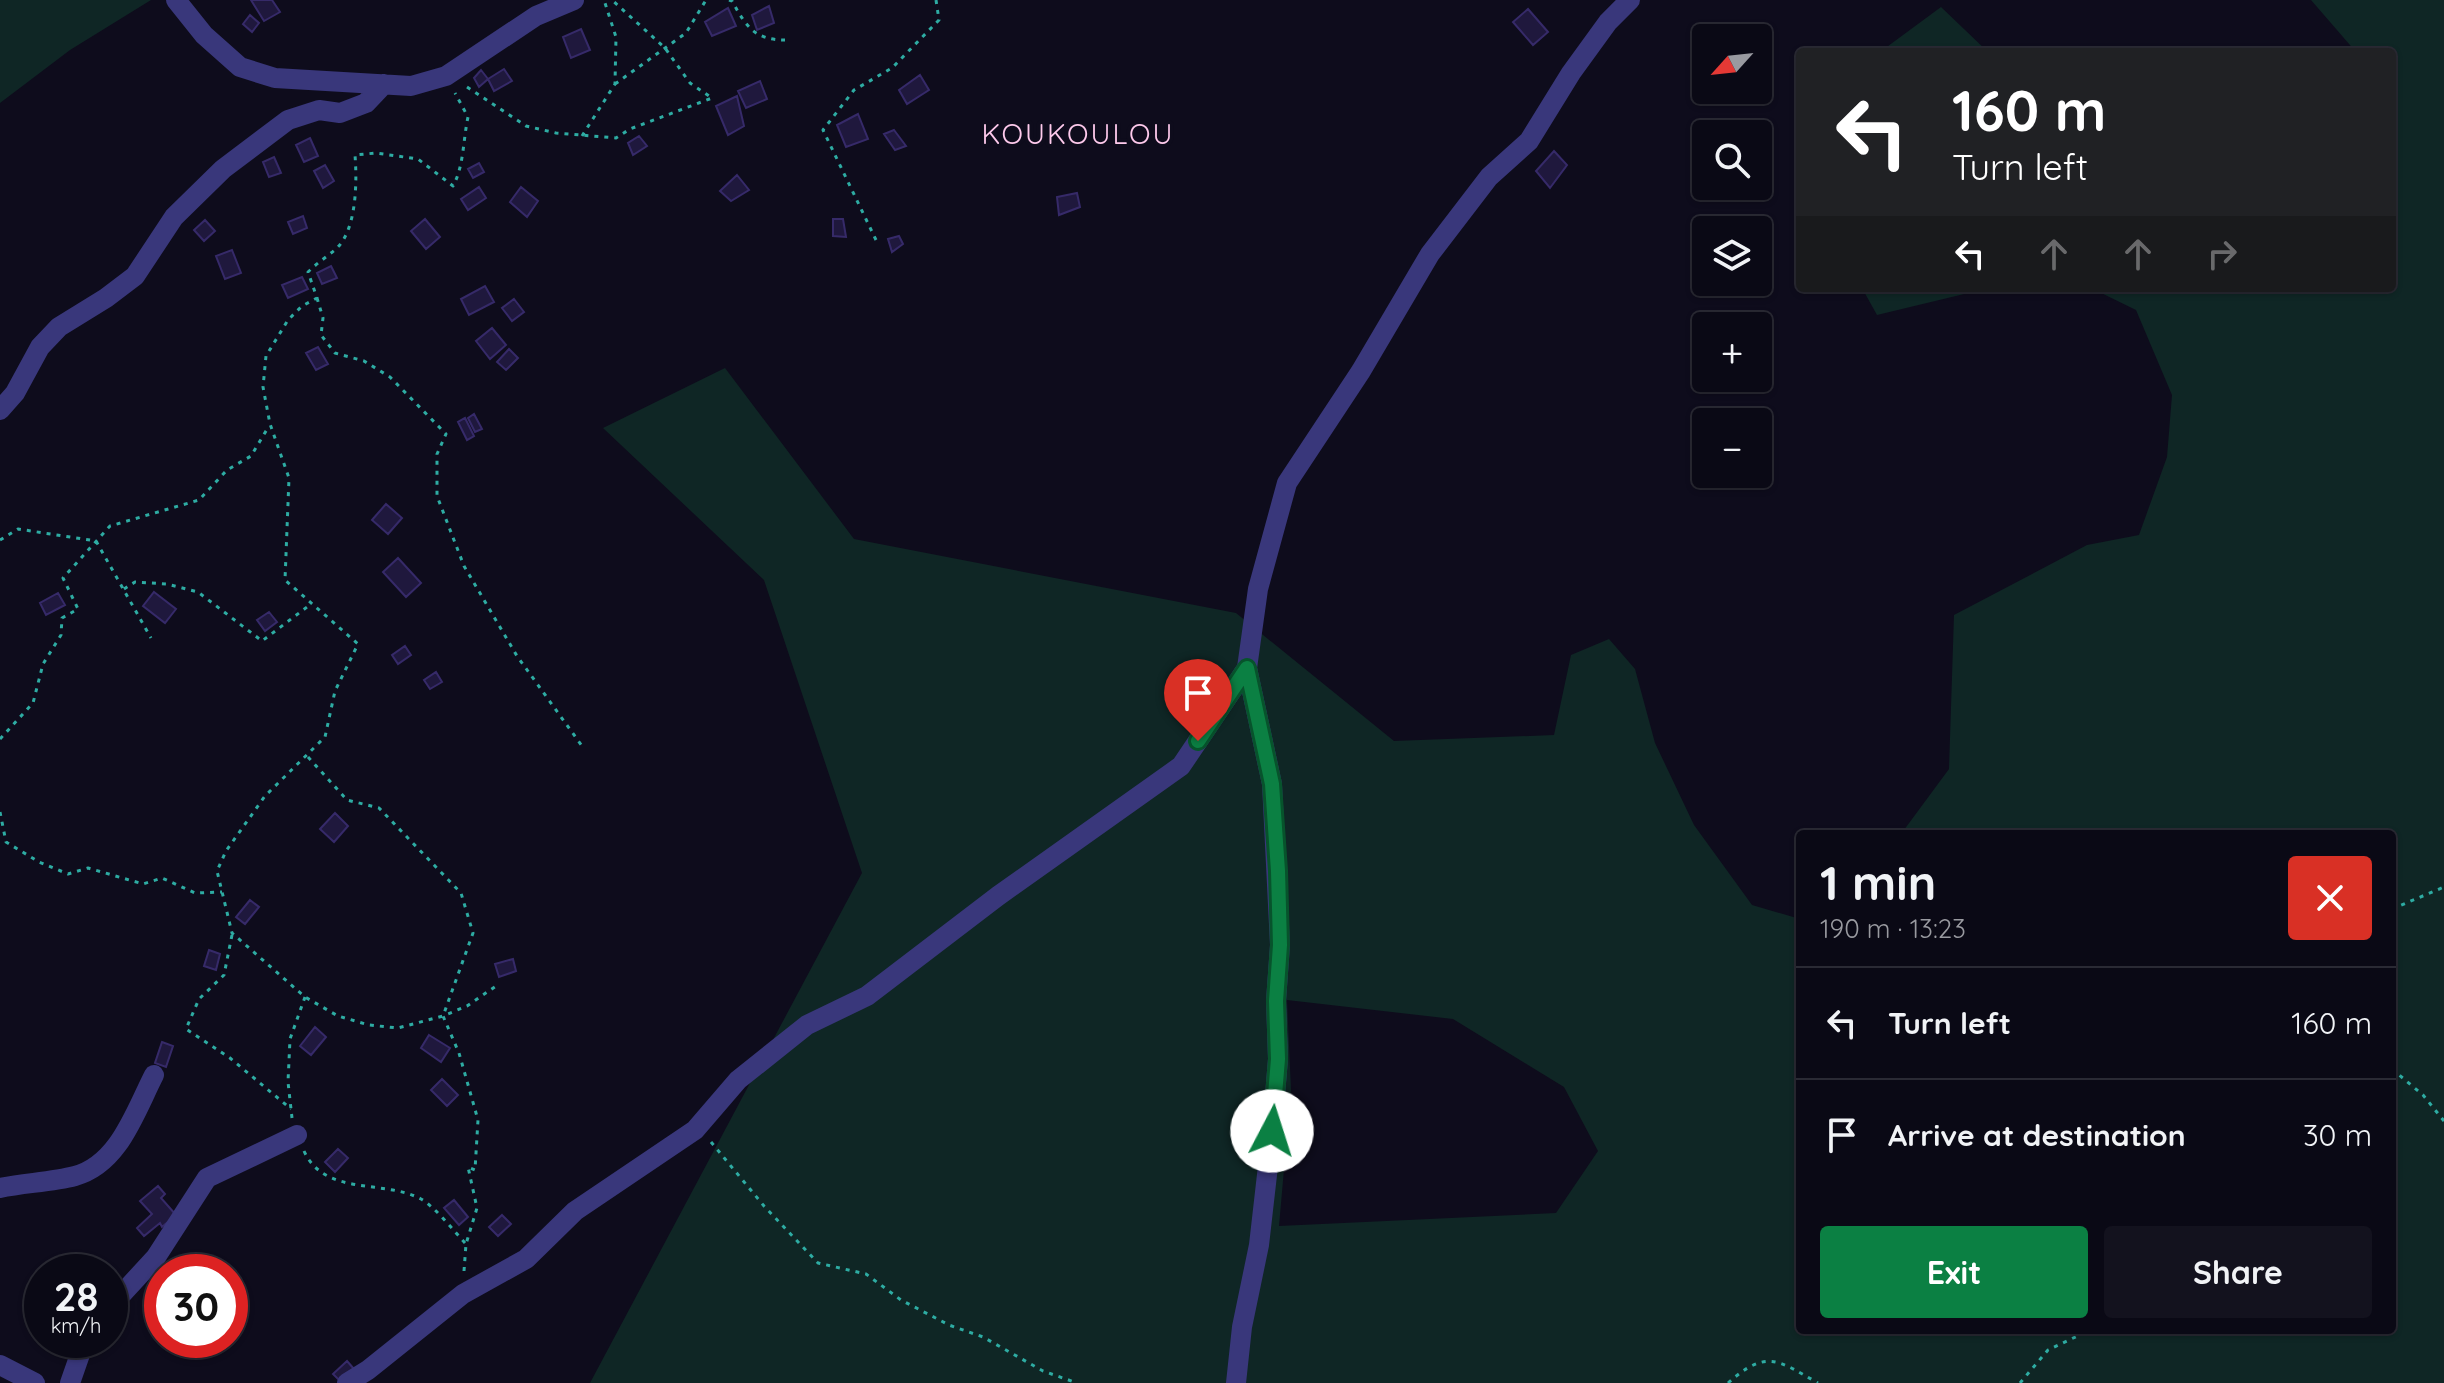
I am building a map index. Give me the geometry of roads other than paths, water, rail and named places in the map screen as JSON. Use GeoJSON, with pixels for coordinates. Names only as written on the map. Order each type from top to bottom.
{"type":"FeatureCollection","features":[{"type":"Feature","properties":{"kind":"street"},"geometry":{"type":"LineString","coordinates":[[176,0],[204,35],[240,67],[275,78],[411,86],[446,76],[536,16],[574,0]]}},
{"type":"Feature","properties":{"kind":"street"},"geometry":{"type":"LineString","coordinates":[[1236,1383],[1242,1327],[1259,1245],[1272,1131],[1278,1059],[1276,1001],[1280,945],[1272,784],[1247,668],[1258,589],[1287,483],[1361,371],[1430,254],[1489,177],[1529,141],[1571,73],[1608,22],[1630,0]]}},
{"type":"Feature","properties":{"kind":"street"},"geometry":{"type":"LineString","coordinates":[[0,410],[15,393],[40,347],[59,327],[135,276],[174,217],[223,169],[288,120],[319,110],[340,113],[366,103],[384,84]]}},
{"type":"Feature","properties":{"kind":"street"},"geometry":{"type":"LineString","coordinates":[[347,1383],[368,1370],[463,1294],[526,1259],[575,1211],[695,1130],[738,1080],[807,1025],[867,996],[998,896],[1181,766],[1247,668]]}},
{"type":"Feature","properties":{"kind":"street"},"geometry":{"type":"LineString","coordinates":[[0,1188],[76,1176],[99,1164],[121,1141],[154,1075]]}},
{"type":"Feature","properties":{"kind":"street"},"geometry":{"type":"LineString","coordinates":[[128,1287],[156,1257],[207,1178],[297,1135]]}},
{"type":"Feature","properties":{"kind":"street"},"geometry":{"type":"LineString","coordinates":[[70,1383],[79,1358]]}},
{"type":"Feature","properties":{"kind":"street"},"geometry":{"type":"LineString","coordinates":[[0,1365],[35,1383]]}},
{"type":"Feature","properties":{"kind":"district","name":"KOUKOULOU"},"geometry":{"type":"Point","coordinates":[1078,133]}}]}
